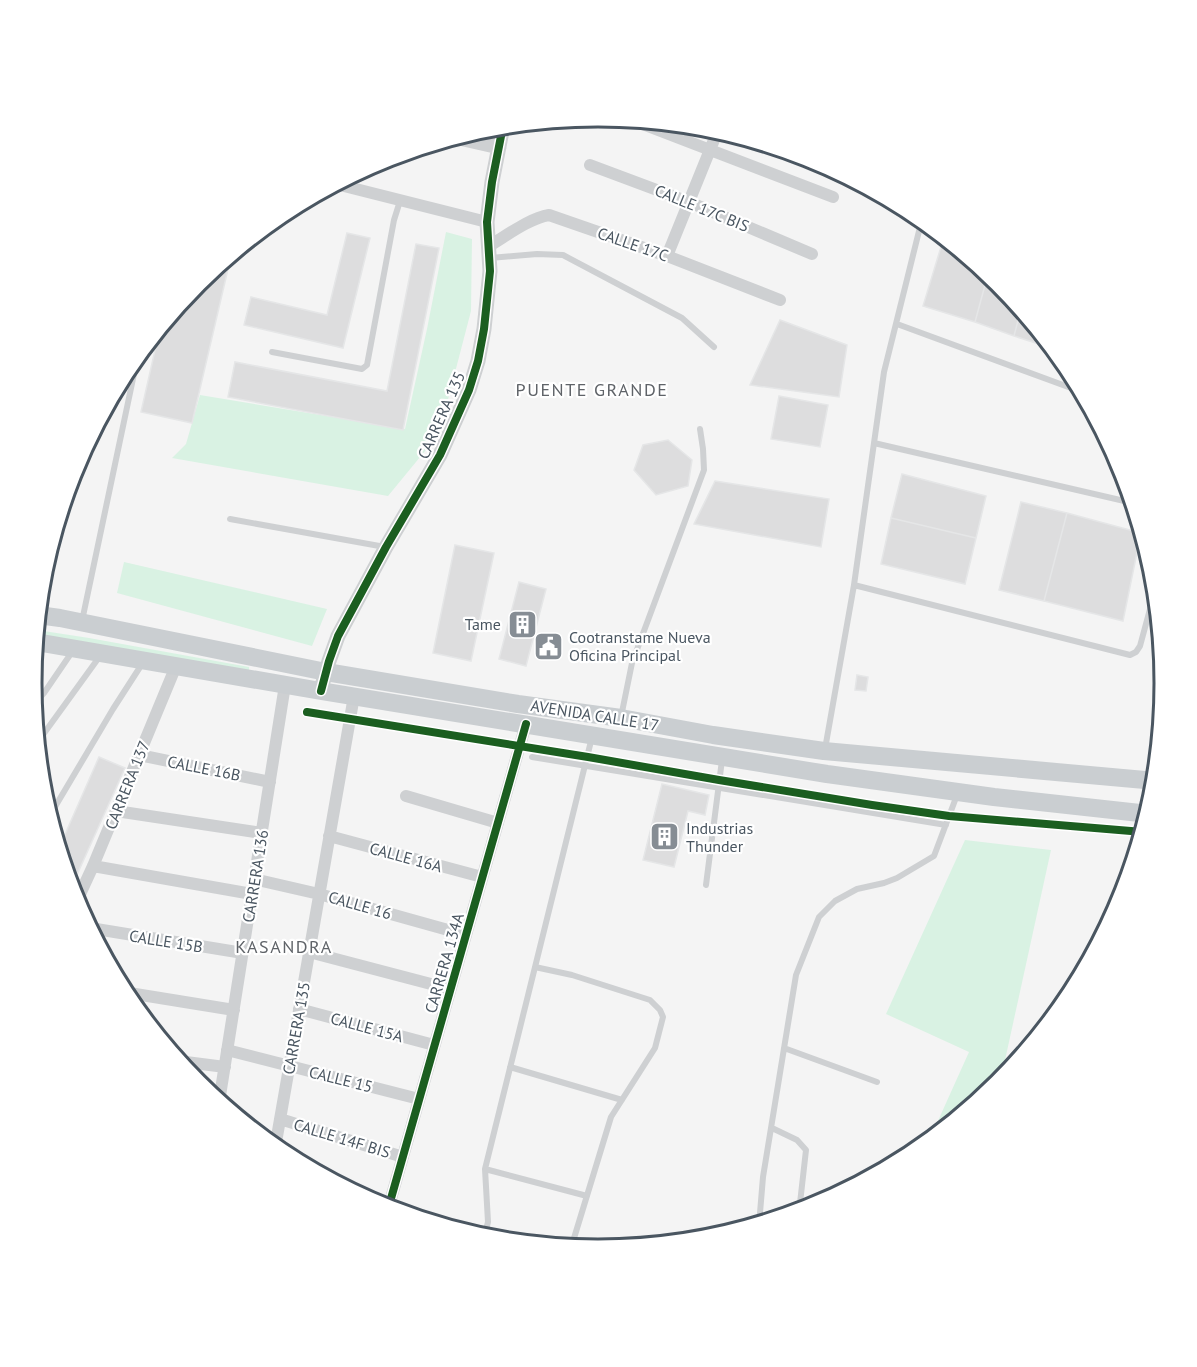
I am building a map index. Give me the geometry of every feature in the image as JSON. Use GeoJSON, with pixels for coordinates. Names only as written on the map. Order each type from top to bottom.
{"type":"FeatureCollection","features":[{"type":"Feature","properties":{"kind":"main road","name":"AVENIDA CALLE 17"},"geometry":{"type":"LineString","coordinates":[[46,616],[326,672],[518,704],[621,718],[713,735],[824,751],[1146,780]]}},
{"type":"Feature","properties":{"kind":"main road","name":"AVENIDA CALLE 17"},"geometry":{"type":"LineString","coordinates":[[43,643],[321,691],[958,793],[1139,813]]}},
{"type":"Feature","properties":{"kind":"street"},"geometry":{"type":"LineString","coordinates":[[661,131],[833,197]]}},
{"type":"Feature","properties":{"kind":"street","name":"CARRERA 135"},"geometry":{"type":"LineString","coordinates":[[321,691],[338,636],[386,547],[440,455],[469,390],[481,344],[490,271],[487,222],[501,136]]}},
{"type":"Feature","properties":{"kind":"street"},"geometry":{"type":"LineString","coordinates":[[667,256],[714,140]]}},
{"type":"Feature","properties":{"kind":"street"},"geometry":{"type":"LineString","coordinates":[[475,141],[499,147]]}},
{"type":"Feature","properties":{"kind":"street","name":"CALLE 17C BIS"},"geometry":{"type":"LineString","coordinates":[[590,165],[689,202],[812,254]]}},
{"type":"Feature","properties":{"kind":"street"},"geometry":{"type":"LineString","coordinates":[[347,187],[487,222]]}},
{"type":"Feature","properties":{"kind":"street","name":"CALLE 17C"},"geometry":{"type":"LineString","coordinates":[[489,252],[534,220],[549,215],[667,256],[780,300]]}},
{"type":"Feature","properties":{"kind":"street","name":"CARRERA 137"},"geometry":{"type":"LineString","coordinates":[[82,890],[176,666]]}},
{"type":"Feature","properties":{"kind":"street","name":"CARRERA 136"},"geometry":{"type":"LineString","coordinates":[[221,1092],[285,685]]}},
{"type":"Feature","properties":{"kind":"street","name":"CARRERA 135"},"geometry":{"type":"LineString","coordinates":[[277,1137],[354,696]]}},
{"type":"Feature","properties":{"kind":"street","name":"CARRERA 134A"},"geometry":{"type":"LineString","coordinates":[[391,1200],[526,724]]}},
{"type":"Feature","properties":{"kind":"street","name":"CALLE 16B"},"geometry":{"type":"LineString","coordinates":[[139,755],[270,782]]}},
{"type":"Feature","properties":{"kind":"street"},"geometry":{"type":"LineString","coordinates":[[406,796],[498,823]]}},
{"type":"Feature","properties":{"kind":"street"},"geometry":{"type":"LineString","coordinates":[[116,811],[262,833]]}},
{"type":"Feature","properties":{"kind":"street","name":"CALLE 16A"},"geometry":{"type":"LineString","coordinates":[[329,836],[482,877]]}},
{"type":"Feature","properties":{"kind":"street"},"geometry":{"type":"LineString","coordinates":[[93,866],[252,894]]}},
{"type":"Feature","properties":{"kind":"street","name":"CALLE 16"},"geometry":{"type":"LineString","coordinates":[[254,879],[319,894],[466,935]]}},
{"type":"Feature","properties":{"kind":"street","name":"CALLE 15B"},"geometry":{"type":"LineString","coordinates":[[99,929],[243,953]]}},
{"type":"Feature","properties":{"kind":"street"},"geometry":{"type":"LineString","coordinates":[[309,952],[450,989]]}},
{"type":"Feature","properties":{"kind":"street"},"geometry":{"type":"LineString","coordinates":[[137,994],[234,1010]]}},
{"type":"Feature","properties":{"kind":"street","name":"CALLE 15A"},"geometry":{"type":"LineString","coordinates":[[299,1009],[434,1045]]}},
{"type":"Feature","properties":{"kind":"street","name":"CALLE 15"},"geometry":{"type":"LineString","coordinates":[[227,1050],[419,1099]]}},
{"type":"Feature","properties":{"kind":"street"},"geometry":{"type":"LineString","coordinates":[[192,1063],[225,1067]]}},
{"type":"Feature","properties":{"kind":"street","name":"CALLE 14F BIS"},"geometry":{"type":"LineString","coordinates":[[280,1119],[403,1157]]}},
{"type":"Feature","properties":{"kind":"lane"},"geometry":{"type":"LineString","coordinates":[[272,352],[365,368],[394,220],[400,201]]}},
{"type":"Feature","properties":{"kind":"lane"},"geometry":{"type":"LineString","coordinates":[[824,751],[854,585],[884,372],[920,229]]}},
{"type":"Feature","properties":{"kind":"lane"},"geometry":{"type":"LineString","coordinates":[[489,252],[562,255],[682,318],[714,347]]}},
{"type":"Feature","properties":{"kind":"lane"},"geometry":{"type":"LineString","coordinates":[[897,324],[1069,387]]}},
{"type":"Feature","properties":{"kind":"lane"},"geometry":{"type":"LineString","coordinates":[[82,622],[133,379]]}},
{"type":"Feature","properties":{"kind":"lane"},"geometry":{"type":"LineString","coordinates":[[621,718],[633,663],[704,470],[700,429]]}},
{"type":"Feature","properties":{"kind":"lane"},"geometry":{"type":"LineString","coordinates":[[874,442],[1123,501]]}},
{"type":"Feature","properties":{"kind":"lane"},"geometry":{"type":"LineString","coordinates":[[230,519],[386,547]]}},
{"type":"Feature","properties":{"kind":"lane"},"geometry":{"type":"LineString","coordinates":[[854,585],[1130,655],[1140,646],[1150,610]]}},
{"type":"Feature","properties":{"kind":"lane"},"geometry":{"type":"LineString","coordinates":[[42,696],[74,649]]}},
{"type":"Feature","properties":{"kind":"lane"},"geometry":{"type":"LineString","coordinates":[[44,734],[102,653]]}},
{"type":"Feature","properties":{"kind":"lane"},"geometry":{"type":"LineString","coordinates":[[56,805],[144,661]]}},
{"type":"Feature","properties":{"kind":"lane"},"geometry":{"type":"LineString","coordinates":[[486,1228],[485,1169],[593,735]]}},
{"type":"Feature","properties":{"kind":"lane"},"geometry":{"type":"LineString","coordinates":[[706,885],[722,756]]}},
{"type":"Feature","properties":{"kind":"lane"},"geometry":{"type":"LineString","coordinates":[[532,757],[946,825]]}},
{"type":"Feature","properties":{"kind":"lane"},"geometry":{"type":"LineString","coordinates":[[760,1216],[763,1177],[796,975],[819,917],[835,901],[857,889],[897,878],[934,856],[958,793]]}},
{"type":"Feature","properties":{"kind":"lane"},"geometry":{"type":"LineString","coordinates":[[535,968],[572,975],[650,1000],[660,1010],[663,1017],[654,1048],[611,1117],[574,1239]]}},
{"type":"Feature","properties":{"kind":"lane"},"geometry":{"type":"LineString","coordinates":[[784,1048],[878,1082]]}},
{"type":"Feature","properties":{"kind":"lane"},"geometry":{"type":"LineString","coordinates":[[510,1067],[622,1100]]}},
{"type":"Feature","properties":{"kind":"lane"},"geometry":{"type":"LineString","coordinates":[[772,1128],[797,1140],[806,1150],[800,1202]]}},
{"type":"Feature","properties":{"kind":"lane"},"geometry":{"type":"LineString","coordinates":[[485,1169],[587,1196]]}},
{"type":"Feature","properties":{"kind":"green space"},"geometry":{"type":"Polygon","coordinates":[[[446,232],[472,239],[471,311],[439,434],[388,496],[172,458],[186,444],[200,395],[405,429],[446,232]]]}},
{"type":"Feature","properties":{"kind":"green space"},"geometry":{"type":"Polygon","coordinates":[[[124,562],[327,609],[312,646],[117,593],[124,562]]]}},
{"type":"Feature","properties":{"kind":"green space"},"geometry":{"type":"Polygon","coordinates":[[[45,631],[249,667],[249,673],[44,641],[45,631]]]}},
{"type":"Feature","properties":{"kind":"green space"},"geometry":{"type":"Polygon","coordinates":[[[965,840],[1051,850],[1004,1064],[965,1102],[936,1126],[969,1052],[886,1014],[965,840]]]}},
{"type":"Feature","properties":{"kind":"building"},"geometry":{"type":"Polygon","coordinates":[[[347,233],[370,238],[343,348],[244,325],[251,297],[327,315],[347,233]]]}},
{"type":"Feature","properties":{"kind":"building"},"geometry":{"type":"Polygon","coordinates":[[[416,244],[439,248],[403,430],[228,397],[235,362],[387,391],[416,244]]]}},
{"type":"Feature","properties":{"kind":"building"},"geometry":{"type":"Polygon","coordinates":[[[941,246],[985,284],[975,322],[923,306],[941,246]]]}},
{"type":"Feature","properties":{"kind":"building"},"geometry":{"type":"Polygon","coordinates":[[[228,269],[192,423],[141,412],[156,347],[205,290],[228,269]]]}},
{"type":"Feature","properties":{"kind":"building"},"geometry":{"type":"Polygon","coordinates":[[[985,284],[1018,319],[1014,336],[975,322],[985,284]]]}},
{"type":"Feature","properties":{"kind":"building"},"geometry":{"type":"Polygon","coordinates":[[[1018,319],[1039,344],[1014,336],[1018,319]]]}},
{"type":"Feature","properties":{"kind":"building"},"geometry":{"type":"Polygon","coordinates":[[[780,320],[847,345],[839,397],[750,385],[780,320]]]}},
{"type":"Feature","properties":{"kind":"building"},"geometry":{"type":"Polygon","coordinates":[[[779,396],[828,405],[820,447],[771,439],[779,396]]]}},
{"type":"Feature","properties":{"kind":"building"},"geometry":{"type":"Polygon","coordinates":[[[668,440],[692,460],[688,486],[656,495],[634,470],[643,445],[668,440]]]}},
{"type":"Feature","properties":{"kind":"building"},"geometry":{"type":"Polygon","coordinates":[[[902,474],[986,496],[976,538],[891,518],[902,474]]]}},
{"type":"Feature","properties":{"kind":"building"},"geometry":{"type":"Polygon","coordinates":[[[715,481],[829,499],[821,547],[694,524],[715,481]]]}},
{"type":"Feature","properties":{"kind":"building"},"geometry":{"type":"Polygon","coordinates":[[[1021,502],[1067,513],[1044,601],[999,590],[1021,502]]]}},
{"type":"Feature","properties":{"kind":"building"},"geometry":{"type":"Polygon","coordinates":[[[1067,513],[1133,531],[1138,548],[1123,621],[1044,601],[1067,513]]]}},
{"type":"Feature","properties":{"kind":"building"},"geometry":{"type":"Polygon","coordinates":[[[891,518],[976,538],[965,584],[881,564],[891,518]]]}},
{"type":"Feature","properties":{"kind":"building"},"geometry":{"type":"Polygon","coordinates":[[[455,545],[494,553],[471,661],[433,653],[455,545]]]}},
{"type":"Feature","properties":{"kind":"building","name":"Tame"},"geometry":{"type":"Polygon","coordinates":[[[519,582],[546,589],[526,666],[499,659],[519,582]]]}},
{"type":"Feature","properties":{"kind":"building"},"geometry":{"type":"Polygon","coordinates":[[[857,675],[868,677],[866,691],[855,690],[857,675]]]}},
{"type":"Feature","properties":{"kind":"building"},"geometry":{"type":"Polygon","coordinates":[[[99,757],[125,768],[77,875],[64,837],[99,757]]]}},
{"type":"Feature","properties":{"kind":"building","name":"Industrias Thunder"},"geometry":{"type":"Polygon","coordinates":[[[662,784],[709,795],[705,815],[688,811],[674,867],[643,860],[662,784]]]}},
{"type":"Feature","properties":{"kind":"cycle path"},"geometry":{"type":"LineString","coordinates":[[321,691],[338,636],[386,547],[440,455],[469,390],[478,361],[484,329],[490,271],[487,222],[501,136]]}},
{"type":"Feature","properties":{"kind":"cycle path"},"geometry":{"type":"LineString","coordinates":[[307,712],[872,805],[949,816],[1135,831]]}},
{"type":"Feature","properties":{"kind":"cycle path"},"geometry":{"type":"LineString","coordinates":[[391,1200],[526,724]]}},
{"type":"Feature","properties":{"kind":"place","name":"Tame"},"geometry":{"type":"Point","coordinates":[522,624]}},
{"type":"Feature","properties":{"kind":"place","name":"Cootranstame Nueva Oficina Principal"},"geometry":{"type":"Point","coordinates":[548,646]}},
{"type":"Feature","properties":{"kind":"place","name":"Industrias Thunder"},"geometry":{"type":"Point","coordinates":[665,837]}},
{"type":"Feature","properties":{"kind":"district","name":"PUENTE GRANDE"},"geometry":{"type":"Point","coordinates":[592,390]}},
{"type":"Feature","properties":{"kind":"district","name":"KASANDRA"},"geometry":{"type":"Point","coordinates":[284,947]}}]}
